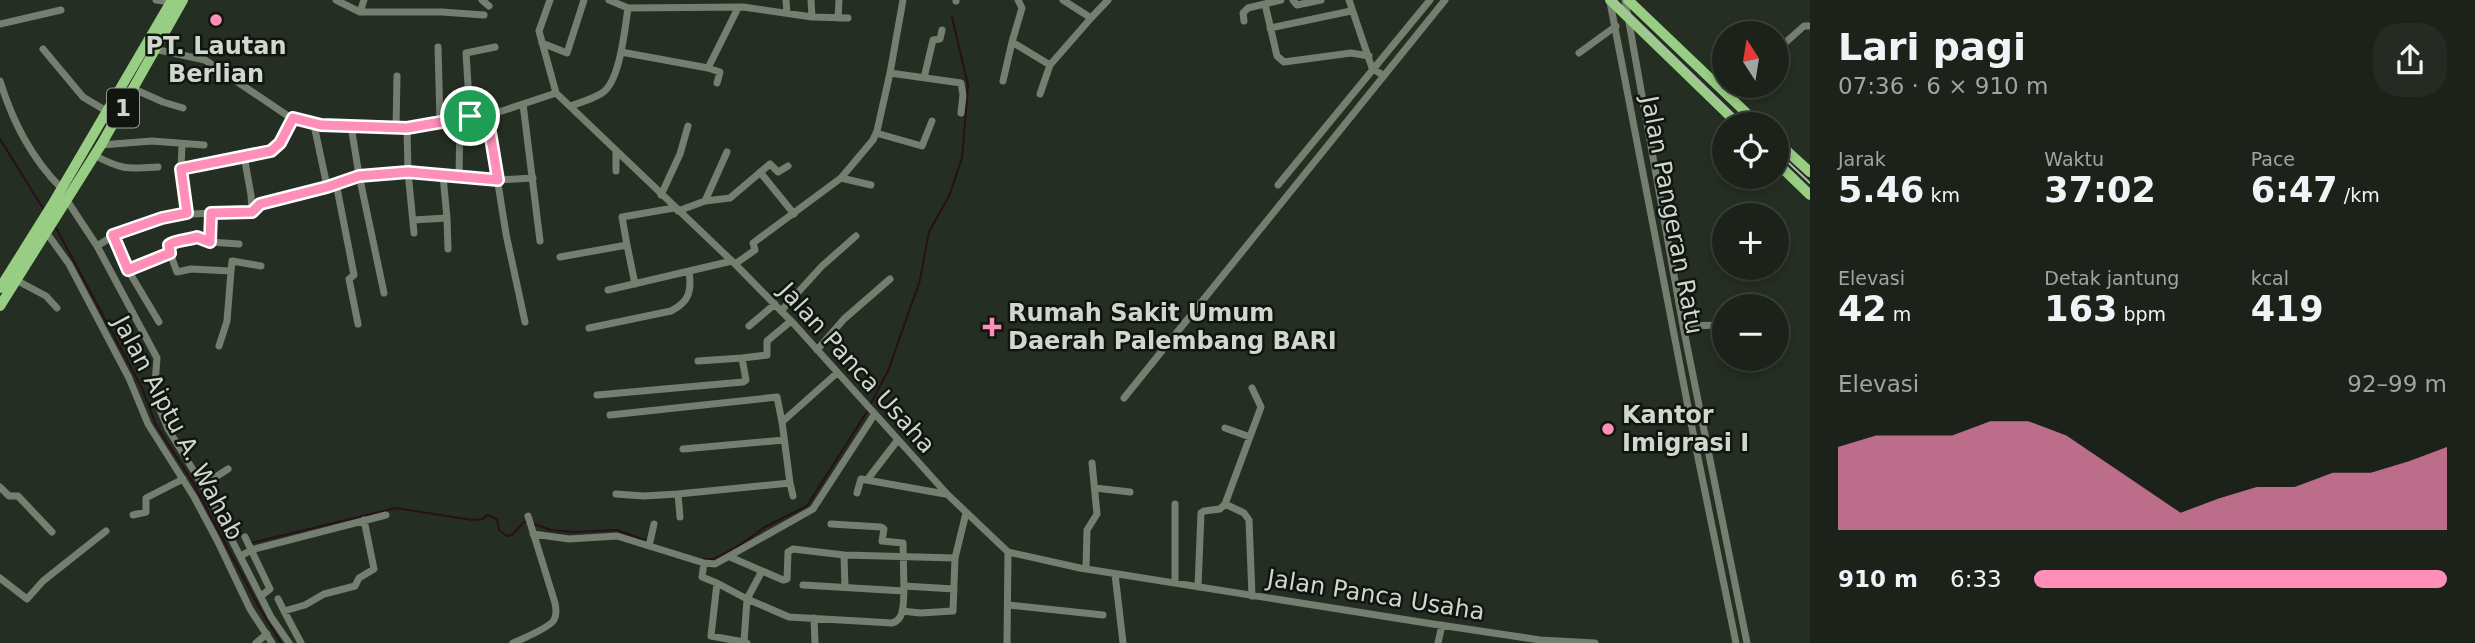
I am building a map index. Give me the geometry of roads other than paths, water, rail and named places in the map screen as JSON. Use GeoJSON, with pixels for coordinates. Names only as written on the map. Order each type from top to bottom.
{"type":"FeatureCollection","features":[{"type":"Feature","properties":{"kind":"highway"},"geometry":{"type":"LineString","coordinates":[[1610,0],[1726,112]]}},
{"type":"Feature","properties":{"kind":"highway"},"geometry":{"type":"LineString","coordinates":[[1627,0],[1712,80]]}},
{"type":"Feature","properties":{"kind":"highway","name":"1"},"geometry":{"type":"LineString","coordinates":[[64,194],[97,150],[134,89],[176,1]]}},
{"type":"Feature","properties":{"kind":"highway","name":"1"},"geometry":{"type":"LineString","coordinates":[[0,306],[108,112],[176,1]]}},
{"type":"Feature","properties":{"kind":"highway"},"geometry":{"type":"LineString","coordinates":[[1731,98],[1746,112]]}},
{"type":"Feature","properties":{"kind":"highway"},"geometry":{"type":"LineString","coordinates":[[1789,153],[1810,172]]}},
{"type":"Feature","properties":{"kind":"highway"},"geometry":{"type":"LineString","coordinates":[[1789,175],[1810,195]]}},
{"type":"Feature","properties":{"kind":"highway","name":"1"},"geometry":{"type":"LineString","coordinates":[[1,283],[44,229]]}},
{"type":"Feature","properties":{"kind":"street"},"geometry":{"type":"LineString","coordinates":[[156,0],[176,1]]}},
{"type":"Feature","properties":{"kind":"street"},"geometry":{"type":"LineString","coordinates":[[336,0],[360,12],[484,15]]}},
{"type":"Feature","properties":{"kind":"street"},"geometry":{"type":"LineString","coordinates":[[360,12],[364,0]]}},
{"type":"Feature","properties":{"kind":"street"},"geometry":{"type":"LineString","coordinates":[[482,0],[489,6]]}},
{"type":"Feature","properties":{"kind":"street"},"geometry":{"type":"LineString","coordinates":[[154,49],[205,60],[293,118],[314,125],[407,128],[487,114],[556,93],[539,29],[550,0]]}},
{"type":"Feature","properties":{"kind":"street"},"geometry":{"type":"LineString","coordinates":[[542,43],[567,53],[584,0]]}},
{"type":"Feature","properties":{"kind":"street"},"geometry":{"type":"LineString","coordinates":[[609,0],[626,5],[741,5],[848,19]]}},
{"type":"Feature","properties":{"kind":"street"},"geometry":{"type":"LineString","coordinates":[[786,0],[786,13]]}},
{"type":"Feature","properties":{"kind":"street"},"geometry":{"type":"LineString","coordinates":[[811,0],[812,16]]}},
{"type":"Feature","properties":{"kind":"street"},"geometry":{"type":"LineString","coordinates":[[838,0],[838,18]]}},
{"type":"Feature","properties":{"kind":"street"},"geometry":{"type":"LineString","coordinates":[[608,290],[734,263],[755,250],[753,243],[841,178],[877,133],[903,0]]}},
{"type":"Feature","properties":{"kind":"street"},"geometry":{"type":"LineString","coordinates":[[1003,82],[1022,8],[1017,0]]}},
{"type":"Feature","properties":{"kind":"street"},"geometry":{"type":"LineString","coordinates":[[1063,0],[1091,18]]}},
{"type":"Feature","properties":{"kind":"street"},"geometry":{"type":"LineString","coordinates":[[1040,94],[1050,65],[1108,0]]}},
{"type":"Feature","properties":{"kind":"street"},"geometry":{"type":"LineString","coordinates":[[1244,21],[1245,10],[1281,0]]}},
{"type":"Feature","properties":{"kind":"street"},"geometry":{"type":"LineString","coordinates":[[1293,0],[1297,5],[1321,0]]}},
{"type":"Feature","properties":{"kind":"street"},"geometry":{"type":"LineString","coordinates":[[1349,0],[1372,68],[1384,76]]}},
{"type":"Feature","properties":{"kind":"street"},"geometry":{"type":"LineString","coordinates":[[1124,398],[1445,0]]}},
{"type":"Feature","properties":{"kind":"street","name":"Jalan Pangeran Ratu"},"geometry":{"type":"LineString","coordinates":[[1610,0],[1735,643]]}},
{"type":"Feature","properties":{"kind":"street","name":"Jalan Pangeran Ratu"},"geometry":{"type":"LineString","coordinates":[[1627,0],[1684,326],[1747,642]]}},
{"type":"Feature","properties":{"kind":"street"},"geometry":{"type":"LineString","coordinates":[[1278,185],[1426,2]]}},
{"type":"Feature","properties":{"kind":"street"},"geometry":{"type":"LineString","coordinates":[[1265,4],[1276,56],[1284,62],[1351,53],[1368,56]]}},
{"type":"Feature","properties":{"kind":"street"},"geometry":{"type":"LineString","coordinates":[[571,107],[610,87],[621,52],[626,5]]}},
{"type":"Feature","properties":{"kind":"street"},"geometry":{"type":"LineString","coordinates":[[708,68],[741,5]]}},
{"type":"Feature","properties":{"kind":"street"},"geometry":{"type":"LineString","coordinates":[[0,24],[61,10]]}},
{"type":"Feature","properties":{"kind":"street"},"geometry":{"type":"LineString","coordinates":[[1270,28],[1351,11]]}},
{"type":"Feature","properties":{"kind":"street"},"geometry":{"type":"LineString","coordinates":[[1579,53],[1616,26]]}},
{"type":"Feature","properties":{"kind":"street"},"geometry":{"type":"LineString","coordinates":[[1789,39],[1804,26],[1810,26]]}},
{"type":"Feature","properties":{"kind":"street"},"geometry":{"type":"LineString","coordinates":[[924,78],[933,40],[940,39],[942,30]]}},
{"type":"Feature","properties":{"kind":"street"},"geometry":{"type":"LineString","coordinates":[[1012,42],[1050,65]]}},
{"type":"Feature","properties":{"kind":"street"},"geometry":{"type":"LineString","coordinates":[[438,47],[440,122]]}},
{"type":"Feature","properties":{"kind":"street"},"geometry":{"type":"LineString","coordinates":[[470,116],[465,54],[495,47]]}},
{"type":"Feature","properties":{"kind":"street"},"geometry":{"type":"LineString","coordinates":[[43,49],[83,97],[108,112]]}},
{"type":"Feature","properties":{"kind":"street"},"geometry":{"type":"LineString","coordinates":[[621,52],[708,68],[720,72],[717,83]]}},
{"type":"Feature","properties":{"kind":"street"},"geometry":{"type":"LineString","coordinates":[[890,73],[962,84],[961,113]]}},
{"type":"Feature","properties":{"kind":"street"},"geometry":{"type":"LineString","coordinates":[[396,128],[397,76]]}},
{"type":"Feature","properties":{"kind":"street"},"geometry":{"type":"LineString","coordinates":[[0,81],[19,132],[43,170],[64,194],[97,246],[157,358],[153,391],[157,405],[236,544],[271,617],[289,643]]}},
{"type":"Feature","properties":{"kind":"street"},"geometry":{"type":"LineString","coordinates":[[134,89],[183,108]]}},
{"type":"Feature","properties":{"kind":"street","name":"Jalan Panca Usaha"},"geometry":{"type":"LineString","coordinates":[[556,93],[792,321],[897,441],[947,494],[1008,552],[1086,569],[1252,596],[1541,640],[1595,643]]}},
{"type":"Feature","properties":{"kind":"street"},"geometry":{"type":"LineString","coordinates":[[523,104],[540,241]]}},
{"type":"Feature","properties":{"kind":"street"},"geometry":{"type":"LineString","coordinates":[[487,114],[506,234],[525,322]]}},
{"type":"Feature","properties":{"kind":"street"},"geometry":{"type":"LineString","coordinates":[[181,169],[275,149],[284,138],[293,118]]}},
{"type":"Feature","properties":{"kind":"street"},"geometry":{"type":"LineString","coordinates":[[459,177],[460,118]]}},
{"type":"Feature","properties":{"kind":"street"},"geometry":{"type":"LineString","coordinates":[[877,133],[922,146],[932,121]]}},
{"type":"Feature","properties":{"kind":"street"},"geometry":{"type":"LineString","coordinates":[[314,125],[327,187]]}},
{"type":"Feature","properties":{"kind":"street"},"geometry":{"type":"LineString","coordinates":[[661,195],[680,154],[688,126]]}},
{"type":"Feature","properties":{"kind":"street"},"geometry":{"type":"LineString","coordinates":[[351,127],[384,293]]}},
{"type":"Feature","properties":{"kind":"street"},"geometry":{"type":"LineString","coordinates":[[407,128],[414,233]]}},
{"type":"Feature","properties":{"kind":"street"},"geometry":{"type":"LineString","coordinates":[[97,150],[152,141],[204,145]]}},
{"type":"Feature","properties":{"kind":"street"},"geometry":{"type":"LineString","coordinates":[[182,144],[181,169],[187,213]]}},
{"type":"Feature","properties":{"kind":"street"},"geometry":{"type":"LineString","coordinates":[[97,150],[115,166],[126,169],[158,167]]}},
{"type":"Feature","properties":{"kind":"street"},"geometry":{"type":"LineString","coordinates":[[616,152],[616,171]]}},
{"type":"Feature","properties":{"kind":"street"},"geometry":{"type":"LineString","coordinates":[[705,201],[727,152]]}},
{"type":"Feature","properties":{"kind":"street"},"geometry":{"type":"LineString","coordinates":[[244,156],[252,212]]}},
{"type":"Feature","properties":{"kind":"street"},"geometry":{"type":"LineString","coordinates":[[635,284],[622,216],[730,198],[770,164],[778,172],[788,166]]}},
{"type":"Feature","properties":{"kind":"street"},"geometry":{"type":"LineString","coordinates":[[97,246],[113,235],[162,218],[187,213],[252,212],[260,204],[359,176],[408,172],[498,180],[533,178]]}},
{"type":"Feature","properties":{"kind":"street"},"geometry":{"type":"LineString","coordinates":[[760,172],[794,214]]}},
{"type":"Feature","properties":{"kind":"street"},"geometry":{"type":"LineString","coordinates":[[443,176],[449,249]]}},
{"type":"Feature","properties":{"kind":"street"},"geometry":{"type":"LineString","coordinates":[[841,178],[872,185]]}},
{"type":"Feature","properties":{"kind":"street"},"geometry":{"type":"LineString","coordinates":[[336,183],[354,275],[349,279],[358,324]]}},
{"type":"Feature","properties":{"kind":"street"},"geometry":{"type":"LineString","coordinates":[[210,242],[211,213]]}},
{"type":"Feature","properties":{"kind":"street"},"geometry":{"type":"LineString","coordinates":[[413,220],[447,218]]}},
{"type":"Feature","properties":{"kind":"street","name":"Jalan Aiptu A. Wahab"},"geometry":{"type":"LineString","coordinates":[[44,229],[69,264],[130,378],[148,424],[183,479],[217,540],[250,609],[272,643]]}},
{"type":"Feature","properties":{"kind":"street"},"geometry":{"type":"LineString","coordinates":[[113,235],[128,270],[159,323]]}},
{"type":"Feature","properties":{"kind":"street"},"geometry":{"type":"LineString","coordinates":[[781,311],[822,266],[856,236]]}},
{"type":"Feature","properties":{"kind":"street"},"geometry":{"type":"LineString","coordinates":[[219,345],[227,321],[235,243],[210,242],[197,237],[169,245],[177,271],[231,271]]}},
{"type":"Feature","properties":{"kind":"street"},"geometry":{"type":"LineString","coordinates":[[560,257],[627,245]]}},
{"type":"Feature","properties":{"kind":"street"},"geometry":{"type":"LineString","coordinates":[[128,270],[170,253]]}},
{"type":"Feature","properties":{"kind":"street"},"geometry":{"type":"LineString","coordinates":[[232,261],[261,266]]}},
{"type":"Feature","properties":{"kind":"street"},"geometry":{"type":"LineString","coordinates":[[589,328],[671,312],[680,306],[690,293],[689,271]]}},
{"type":"Feature","properties":{"kind":"street"},"geometry":{"type":"LineString","coordinates":[[817,350],[844,318],[890,279]]}},
{"type":"Feature","properties":{"kind":"street"},"geometry":{"type":"LineString","coordinates":[[16,280],[46,296],[57,308]]}},
{"type":"Feature","properties":{"kind":"street"},"geometry":{"type":"LineString","coordinates":[[749,326],[775,304]]}},
{"type":"Feature","properties":{"kind":"street"},"geometry":{"type":"LineString","coordinates":[[698,361],[767,355],[768,338],[792,321]]}},
{"type":"Feature","properties":{"kind":"street"},"geometry":{"type":"LineString","coordinates":[[1684,326],[1712,325]]}},
{"type":"Feature","properties":{"kind":"street"},"geometry":{"type":"LineString","coordinates":[[597,396],[743,382],[746,380],[742,358]]}},
{"type":"Feature","properties":{"kind":"street"},"geometry":{"type":"LineString","coordinates":[[782,422],[837,373]]}},
{"type":"Feature","properties":{"kind":"street"},"geometry":{"type":"LineString","coordinates":[[1198,587],[1201,513],[1220,509],[1225,504],[1261,405],[1252,388]]}},
{"type":"Feature","properties":{"kind":"street"},"geometry":{"type":"LineString","coordinates":[[610,415],[777,397],[793,496]]}},
{"type":"Feature","properties":{"kind":"street"},"geometry":{"type":"LineString","coordinates":[[513,643],[555,618],[555,603],[530,523],[569,539],[617,536],[651,542],[704,564],[715,564],[813,509],[873,414]]}},
{"type":"Feature","properties":{"kind":"street"},"geometry":{"type":"LineString","coordinates":[[1225,428],[1250,437]]}},
{"type":"Feature","properties":{"kind":"street"},"geometry":{"type":"LineString","coordinates":[[683,449],[784,439]]}},
{"type":"Feature","properties":{"kind":"street"},"geometry":{"type":"LineString","coordinates":[[867,480],[897,441]]}},
{"type":"Feature","properties":{"kind":"street"},"geometry":{"type":"LineString","coordinates":[[1086,569],[1087,530],[1097,517],[1092,463]]}},
{"type":"Feature","properties":{"kind":"street"},"geometry":{"type":"LineString","coordinates":[[203,485],[228,469]]}},
{"type":"Feature","properties":{"kind":"street"},"geometry":{"type":"LineString","coordinates":[[133,515],[146,512],[146,498],[183,479]]}},
{"type":"Feature","properties":{"kind":"street"},"geometry":{"type":"LineString","coordinates":[[857,493],[860,479],[947,494]]}},
{"type":"Feature","properties":{"kind":"street"},"geometry":{"type":"LineString","coordinates":[[616,494],[678,494],[790,483]]}},
{"type":"Feature","properties":{"kind":"street"},"geometry":{"type":"LineString","coordinates":[[0,487],[9,496],[18,496],[52,532]]}},
{"type":"Feature","properties":{"kind":"street"},"geometry":{"type":"LineString","coordinates":[[1095,488],[1130,492]]}},
{"type":"Feature","properties":{"kind":"street"},"geometry":{"type":"LineString","coordinates":[[678,494],[680,517]]}},
{"type":"Feature","properties":{"kind":"street"},"geometry":{"type":"LineString","coordinates":[[1175,504],[1175,583]]}},
{"type":"Feature","properties":{"kind":"street"},"geometry":{"type":"LineString","coordinates":[[1225,504],[1244,513],[1249,520],[1252,596]]}},
{"type":"Feature","properties":{"kind":"street"},"geometry":{"type":"LineString","coordinates":[[902,611],[952,612],[955,558],[966,513]]}},
{"type":"Feature","properties":{"kind":"street"},"geometry":{"type":"LineString","coordinates":[[241,554],[386,515]]}},
{"type":"Feature","properties":{"kind":"street"},"geometry":{"type":"LineString","coordinates":[[284,611],[306,604],[317,596],[355,586],[359,578],[374,570],[364,520]]}},
{"type":"Feature","properties":{"kind":"street"},"geometry":{"type":"LineString","coordinates":[[651,542],[654,524]]}},
{"type":"Feature","properties":{"kind":"street"},"geometry":{"type":"LineString","coordinates":[[704,564],[702,578],[789,617],[892,623],[899,621],[904,589],[905,547],[902,542],[881,540],[883,528],[831,524]]}},
{"type":"Feature","properties":{"kind":"street"},"geometry":{"type":"LineString","coordinates":[[0,578],[27,599],[43,580],[106,531]]}},
{"type":"Feature","properties":{"kind":"street"},"geometry":{"type":"LineString","coordinates":[[246,539],[271,590],[261,596]]}},
{"type":"Feature","properties":{"kind":"street"},"geometry":{"type":"LineString","coordinates":[[730,557],[785,580],[788,552],[791,549],[844,555],[955,558]]}},
{"type":"Feature","properties":{"kind":"street"},"geometry":{"type":"LineString","coordinates":[[1007,643],[1008,552]]}},
{"type":"Feature","properties":{"kind":"street"},"geometry":{"type":"LineString","coordinates":[[844,555],[845,587]]}},
{"type":"Feature","properties":{"kind":"street"},"geometry":{"type":"LineString","coordinates":[[717,583],[711,636],[746,643],[747,599],[762,571]]}},
{"type":"Feature","properties":{"kind":"street"},"geometry":{"type":"LineString","coordinates":[[1115,574],[1122,643]]}},
{"type":"Feature","properties":{"kind":"street"},"geometry":{"type":"LineString","coordinates":[[803,585],[954,589]]}},
{"type":"Feature","properties":{"kind":"street"},"geometry":{"type":"LineString","coordinates":[[278,599],[301,643]]}},
{"type":"Feature","properties":{"kind":"street"},"geometry":{"type":"LineString","coordinates":[[1009,605],[1103,615]]}},
{"type":"Feature","properties":{"kind":"street"},"geometry":{"type":"LineString","coordinates":[[814,618],[816,643]]}},
{"type":"Feature","properties":{"kind":"street"},"geometry":{"type":"LineString","coordinates":[[1438,643],[1442,625]]}},
{"type":"Feature","properties":{"kind":"street"},"geometry":{"type":"LineString","coordinates":[[256,643],[267,634]]}},
{"type":"Feature","properties":{"kind":"street"},"geometry":{"type":"LineString","coordinates":[[1735,643],[1747,642]]}},
{"type":"Feature","properties":{"kind":"waterway"},"geometry":{"type":"LineString","coordinates":[[870,405],[888,371],[920,280],[929,232],[949,196],[962,158],[968,85],[952,17]]}},
{"type":"Feature","properties":{"kind":"waterway"},"geometry":{"type":"LineString","coordinates":[[0,139],[44,210]]}},
{"type":"Feature","properties":{"kind":"waterway"},"geometry":{"type":"LineString","coordinates":[[55,226],[142,388],[156,425],[192,481],[281,643]]}},
{"type":"Feature","properties":{"kind":"waterway"},"geometry":{"type":"LineString","coordinates":[[703,559],[714,559],[765,527],[807,506],[868,410]]}},
{"type":"Feature","properties":{"kind":"waterway"},"geometry":{"type":"LineString","coordinates":[[251,543],[396,508],[472,520],[483,519],[487,515],[497,519],[499,530],[507,536],[512,535],[524,522],[528,522]]}},
{"type":"Feature","properties":{"kind":"waterway"},"geometry":{"type":"LineString","coordinates":[[534,524],[551,530],[573,532],[617,530],[647,541]]}},
{"type":"Feature","properties":{"kind":"tram line"},"geometry":{"type":"LineString","coordinates":[[1613,0],[1730,112]]}},
{"type":"Feature","properties":{"kind":"tram line"},"geometry":{"type":"LineString","coordinates":[[1789,163],[1810,183]]}},
{"type":"Feature","properties":{"kind":"place","name":"PT. Lautan Berlian"},"geometry":{"type":"Point","coordinates":[216,20]}},
{"type":"Feature","properties":{"kind":"place","name":"Rumah Sakit Umum Daerah Palembang BARI"},"geometry":{"type":"Point","coordinates":[992,327]}},
{"type":"Feature","properties":{"kind":"place","name":"Kantor Imigrasi I"},"geometry":{"type":"Point","coordinates":[1608,429]}}]}
